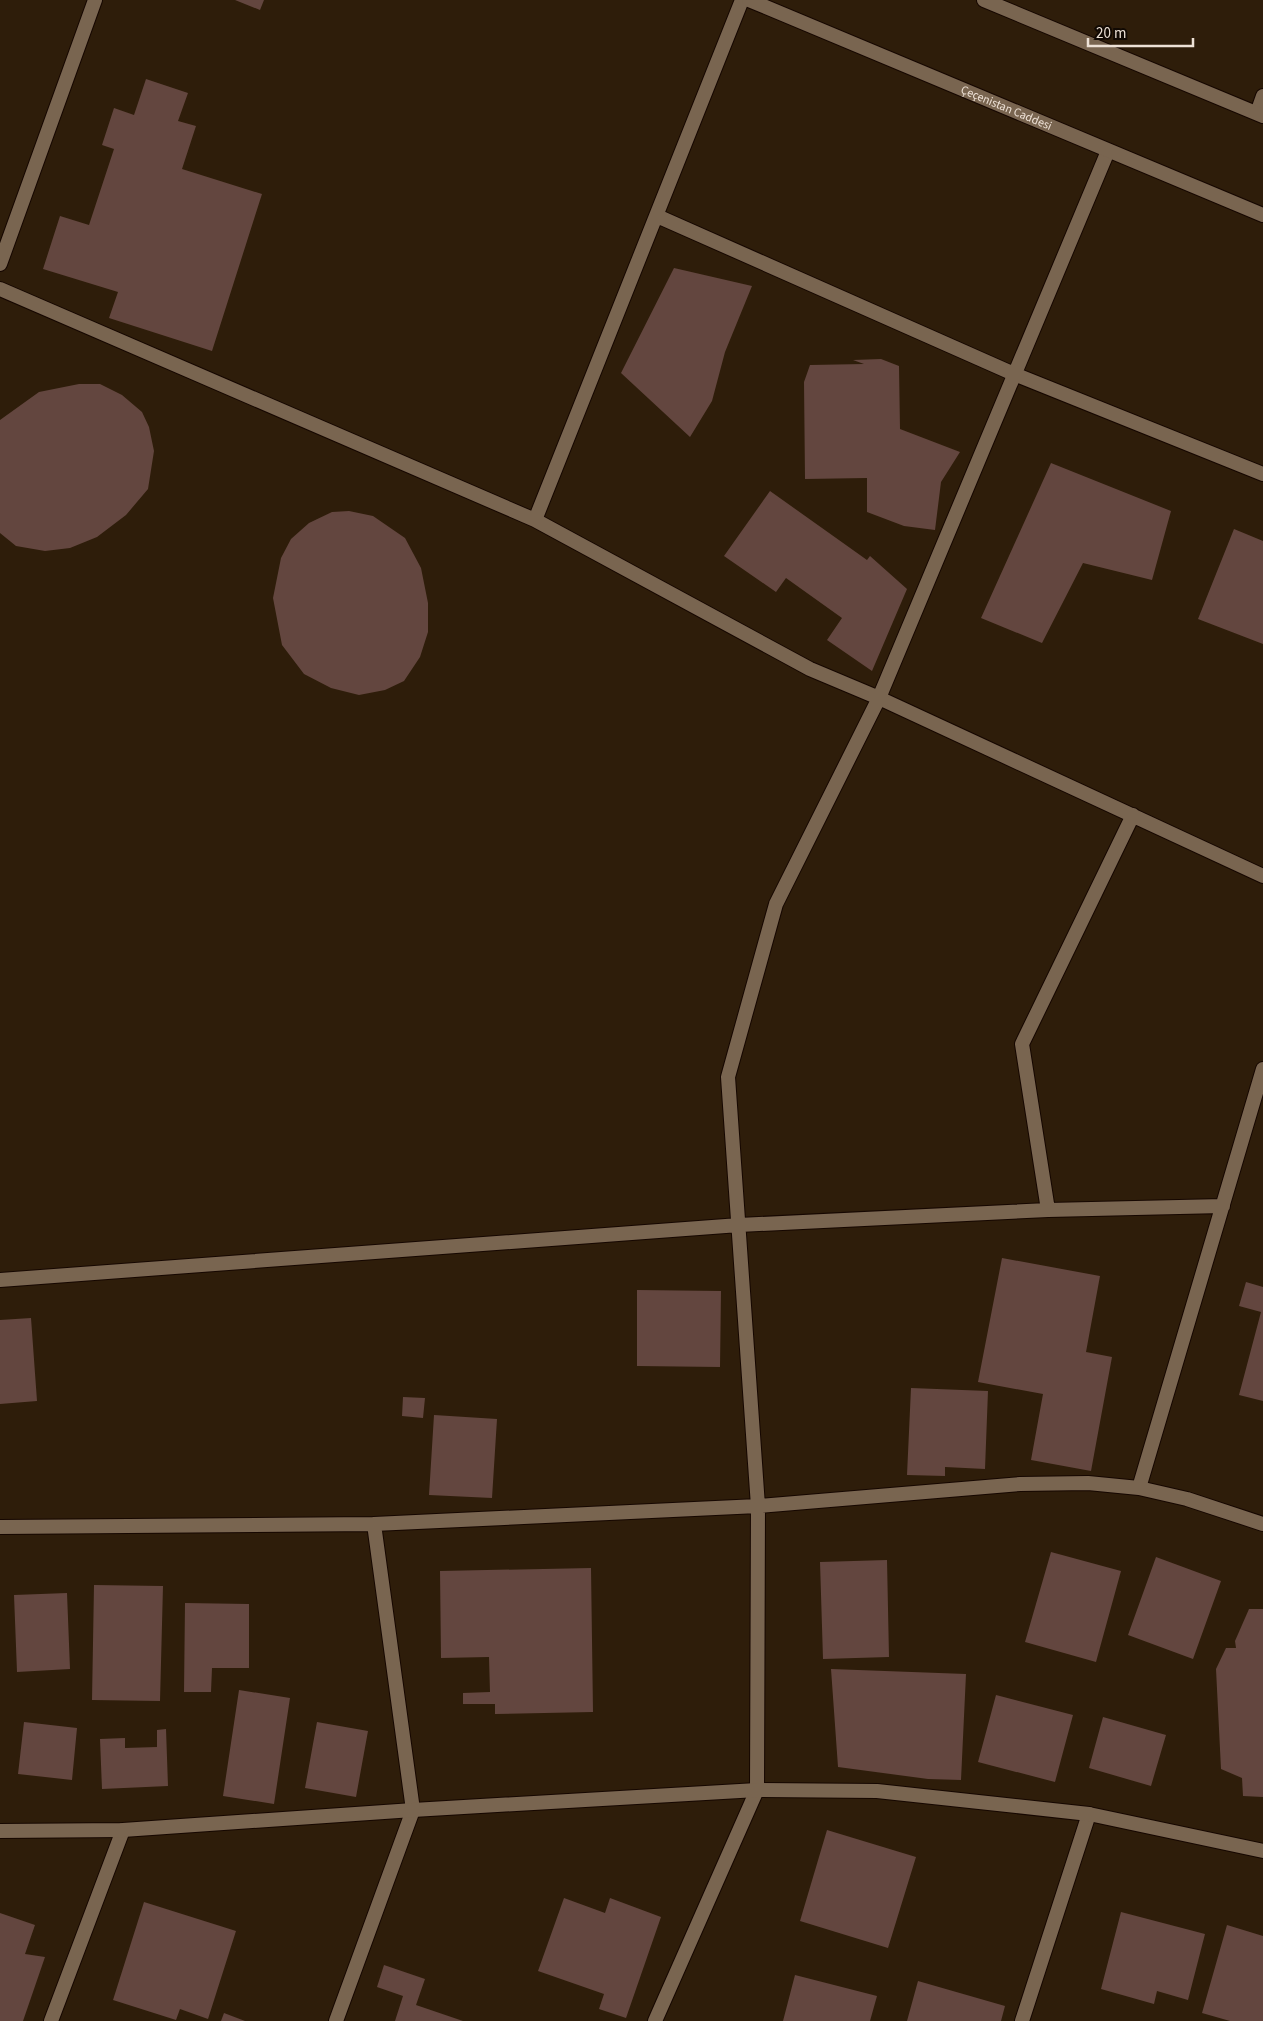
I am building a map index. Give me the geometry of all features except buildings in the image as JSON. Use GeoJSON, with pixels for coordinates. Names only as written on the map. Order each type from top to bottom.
{"type":"FeatureCollection","features":[{"type":"Feature","properties":{"kind":"street"},"geometry":{"type":"LineString","coordinates":[[0,264],[95,0]]}},
{"type":"Feature","properties":{"kind":"street"},"geometry":{"type":"LineString","coordinates":[[535,520],[742,0]]}},
{"type":"Feature","properties":{"kind":"street","name":"Çeçenistan Caddesi"},"geometry":{"type":"LineString","coordinates":[[749,0],[1263,215]]}},
{"type":"Feature","properties":{"kind":"street"},"geometry":{"type":"LineString","coordinates":[[984,0],[1260,115],[1263,96]]}},
{"type":"Feature","properties":{"kind":"street"},"geometry":{"type":"LineString","coordinates":[[655,2021],[757,1790],[758,1506],[728,1077],[776,904],[879,698],[1108,151]]}},
{"type":"Feature","properties":{"kind":"street"},"geometry":{"type":"LineString","coordinates":[[656,216],[1014,374],[1263,474]]}},
{"type":"Feature","properties":{"kind":"street"},"geometry":{"type":"LineString","coordinates":[[0,289],[535,520],[810,669],[879,698],[1263,876]]}},
{"type":"Feature","properties":{"kind":"street"},"geometry":{"type":"LineString","coordinates":[[1048,1210],[1022,1044],[1133,815]]}},
{"type":"Feature","properties":{"kind":"street"},"geometry":{"type":"LineString","coordinates":[[1139,1488],[1263,1069]]}},
{"type":"Feature","properties":{"kind":"street"},"geometry":{"type":"LineString","coordinates":[[0,1280],[85,1272],[739,1225],[1048,1210],[1223,1206]]}},
{"type":"Feature","properties":{"kind":"street"},"geometry":{"type":"LineString","coordinates":[[0,1527],[374,1524],[758,1506],[1020,1484],[1088,1483],[1139,1488],[1187,1499],[1263,1524]]}},
{"type":"Feature","properties":{"kind":"street"},"geometry":{"type":"LineString","coordinates":[[336,2021],[413,1810],[374,1524]]}},
{"type":"Feature","properties":{"kind":"street"},"geometry":{"type":"LineString","coordinates":[[0,1831],[123,1830],[413,1810],[757,1790],[877,1791],[1089,1814],[1263,1851]]}},
{"type":"Feature","properties":{"kind":"street"},"geometry":{"type":"LineString","coordinates":[[1022,2021],[1089,1814]]}},
{"type":"Feature","properties":{"kind":"street"},"geometry":{"type":"LineString","coordinates":[[51,2021],[123,1830]]}}]}
